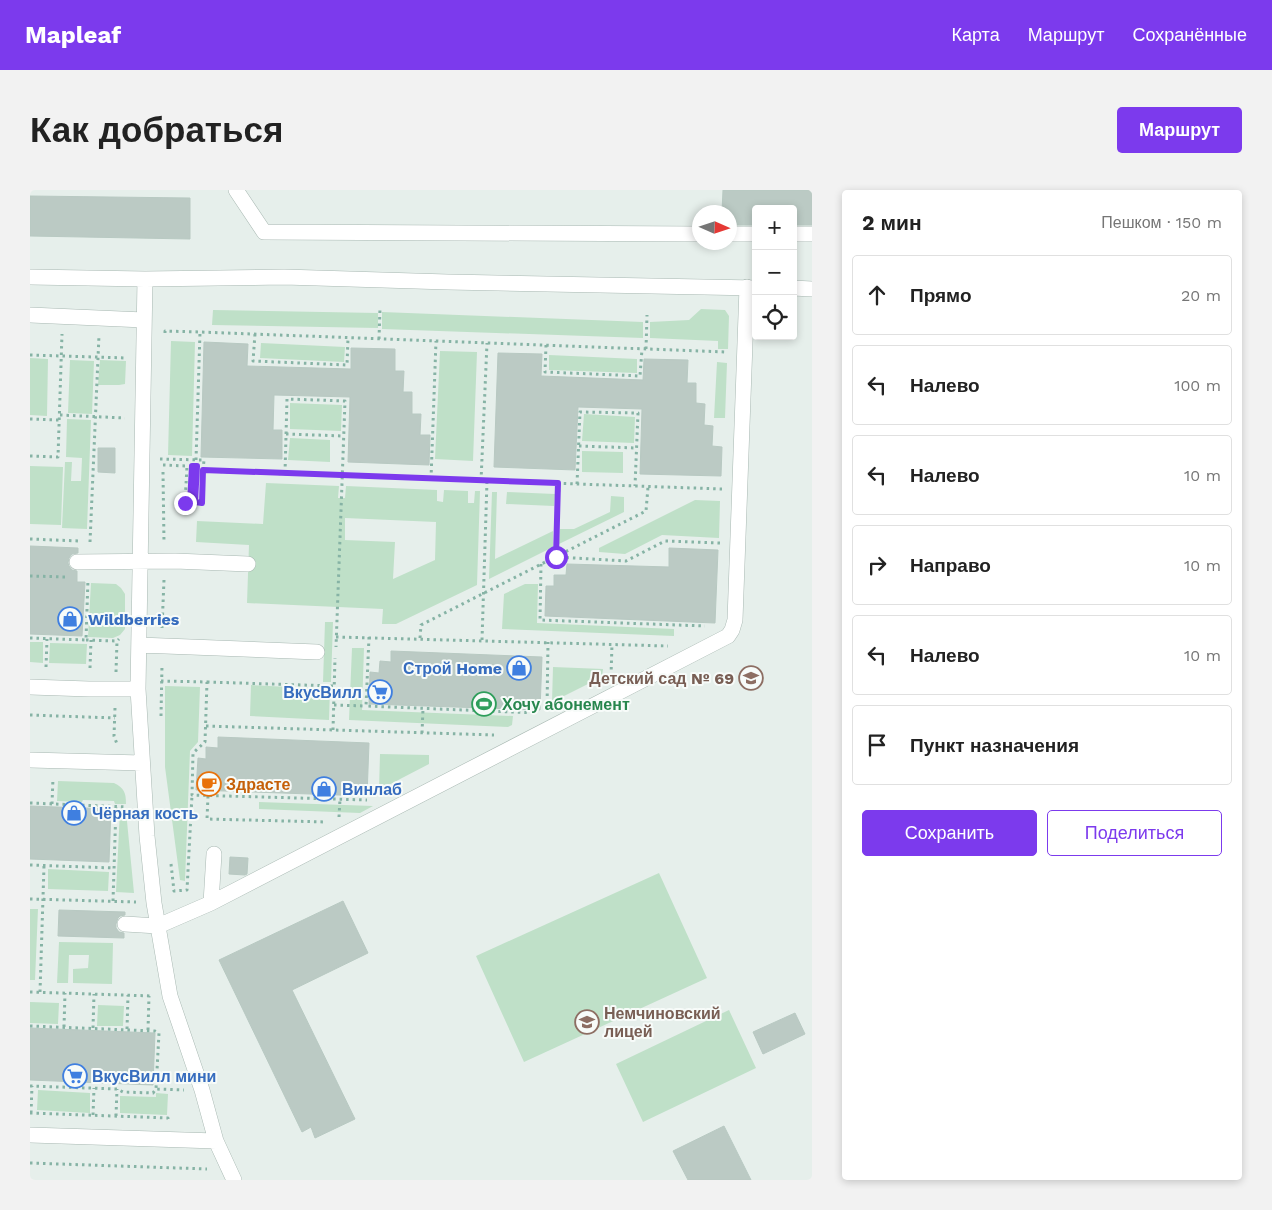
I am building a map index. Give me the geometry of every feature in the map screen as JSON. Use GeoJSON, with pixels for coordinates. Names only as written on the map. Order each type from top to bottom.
{"type":"FeatureCollection","features":[{"type":"Feature","properties":{"kind":"lane"},"geometry":{"type":"LineString","coordinates":[[236,190],[264,232],[692,234]]}},
{"type":"Feature","properties":{"kind":"lane"},"geometry":{"type":"LineString","coordinates":[[737,234],[752,234]]}},
{"type":"Feature","properties":{"kind":"lane"},"geometry":{"type":"LineString","coordinates":[[797,234],[812,234]]}},
{"type":"Feature","properties":{"kind":"lane"},"geometry":{"type":"LineString","coordinates":[[30,277],[145,279],[284,277],[751,287],[735,620],[728,636],[211,903],[158,926],[125,924]]}},
{"type":"Feature","properties":{"kind":"lane"},"geometry":{"type":"LineString","coordinates":[[145,279],[138,689],[147,836],[154,903],[170,996],[202,1090],[216,1141],[234,1180]]}},
{"type":"Feature","properties":{"kind":"lane"},"geometry":{"type":"LineString","coordinates":[[797,288],[812,289]]}},
{"type":"Feature","properties":{"kind":"lane"},"geometry":{"type":"LineString","coordinates":[[30,315],[144,320]]}},
{"type":"Feature","properties":{"kind":"lane"},"geometry":{"type":"LineString","coordinates":[[77,562],[164,561],[248,564]]}},
{"type":"Feature","properties":{"kind":"lane"},"geometry":{"type":"LineString","coordinates":[[139,645],[317,652]]}},
{"type":"Feature","properties":{"kind":"lane"},"geometry":{"type":"LineString","coordinates":[[30,686],[138,689]]}},
{"type":"Feature","properties":{"kind":"lane"},"geometry":{"type":"LineString","coordinates":[[30,760],[142,763]]}},
{"type":"Feature","properties":{"kind":"lane"},"geometry":{"type":"LineString","coordinates":[[211,903],[214,854]]}},
{"type":"Feature","properties":{"kind":"lane"},"geometry":{"type":"LineString","coordinates":[[30,1135],[216,1141]]}},
{"type":"Feature","properties":{"kind":"path"},"geometry":{"type":"LineString","coordinates":[[379,339],[380,308]]}},
{"type":"Feature","properties":{"kind":"path"},"geometry":{"type":"LineString","coordinates":[[546,345],[545,372],[640,376],[647,315]]}},
{"type":"Feature","properties":{"kind":"path"},"geometry":{"type":"LineString","coordinates":[[30,456],[58,457],[63,316]]}},
{"type":"Feature","properties":{"kind":"path"},"geometry":{"type":"LineString","coordinates":[[90,542],[99,318]]}},
{"type":"Feature","properties":{"kind":"path"},"geometry":{"type":"LineString","coordinates":[[165,340],[165,331],[731,352]]}},
{"type":"Feature","properties":{"kind":"path"},"geometry":{"type":"LineString","coordinates":[[196,460],[200,332]]}},
{"type":"Feature","properties":{"kind":"path"},"geometry":{"type":"LineString","coordinates":[[255,334],[253,361],[347,365],[348,338]]}},
{"type":"Feature","properties":{"kind":"path"},"geometry":{"type":"LineString","coordinates":[[431,479],[436,341]]}},
{"type":"Feature","properties":{"kind":"path"},"geometry":{"type":"LineString","coordinates":[[481,481],[487,343]]}},
{"type":"Feature","properties":{"kind":"path"},"geometry":{"type":"LineString","coordinates":[[30,355],[127,358]]}},
{"type":"Feature","properties":{"kind":"path"},"geometry":{"type":"LineString","coordinates":[[285,474],[287,399],[345,401],[333,730]]}},
{"type":"Feature","properties":{"kind":"path"},"geometry":{"type":"LineString","coordinates":[[577,484],[580,412],[638,414],[635,486]]}},
{"type":"Feature","properties":{"kind":"path"},"geometry":{"type":"LineString","coordinates":[[30,419],[143,419]]}},
{"type":"Feature","properties":{"kind":"path"},"geometry":{"type":"LineString","coordinates":[[286,434],[344,436]]}},
{"type":"Feature","properties":{"kind":"path"},"geometry":{"type":"LineString","coordinates":[[579,446],[636,448]]}},
{"type":"Feature","properties":{"kind":"path"},"geometry":{"type":"LineString","coordinates":[[160,720],[164,561],[163,459]]}},
{"type":"Feature","properties":{"kind":"path"},"geometry":{"type":"LineString","coordinates":[[163,465],[187,466],[185,503],[190,503],[192,466],[197,466],[195,502],[202,503],[204,460],[178,459]]}},
{"type":"Feature","properties":{"kind":"path"},"geometry":{"type":"LineString","coordinates":[[203,470],[725,490]]}},
{"type":"Feature","properties":{"kind":"path"},"geometry":{"type":"LineString","coordinates":[[482,640],[487,481]]}},
{"type":"Feature","properties":{"kind":"path"},"geometry":{"type":"LineString","coordinates":[[556,557],[558,483]]}},
{"type":"Feature","properties":{"kind":"path"},"geometry":{"type":"LineString","coordinates":[[420,638],[421,625],[646,511],[648,487]]}},
{"type":"Feature","properties":{"kind":"path"},"geometry":{"type":"LineString","coordinates":[[556,557],[626,560],[666,541],[723,543]]}},
{"type":"Feature","properties":{"kind":"path"},"geometry":{"type":"LineString","coordinates":[[541,564],[540,620],[714,627]]}},
{"type":"Feature","properties":{"kind":"path"},"geometry":{"type":"LineString","coordinates":[[30,576],[69,577]]}},
{"type":"Feature","properties":{"kind":"path"},"geometry":{"type":"LineString","coordinates":[[88,578],[90,668]]}},
{"type":"Feature","properties":{"kind":"path"},"geometry":{"type":"LineString","coordinates":[[336,636],[676,646],[668,650]]}},
{"type":"Feature","properties":{"kind":"path"},"geometry":{"type":"LineString","coordinates":[[366,706],[368,637]]}},
{"type":"Feature","properties":{"kind":"path"},"geometry":{"type":"LineString","coordinates":[[30,638],[118,641]]}},
{"type":"Feature","properties":{"kind":"path"},"geometry":{"type":"LineString","coordinates":[[46,667],[47,639]]}},
{"type":"Feature","properties":{"kind":"path"},"geometry":{"type":"LineString","coordinates":[[545,713],[548,642]]}},
{"type":"Feature","properties":{"kind":"path"},"geometry":{"type":"LineString","coordinates":[[612,644],[610,679],[619,675]]}},
{"type":"Feature","properties":{"kind":"path"},"geometry":{"type":"LineString","coordinates":[[161,681],[334,686]]}},
{"type":"Feature","properties":{"kind":"path"},"geometry":{"type":"LineString","coordinates":[[171,862],[174,891],[187,890],[193,753],[205,742],[207,682]]}},
{"type":"Feature","properties":{"kind":"path"},"geometry":{"type":"LineString","coordinates":[[334,705],[545,713]]}},
{"type":"Feature","properties":{"kind":"path"},"geometry":{"type":"LineString","coordinates":[[422,733],[423,708]]}},
{"type":"Feature","properties":{"kind":"path"},"geometry":{"type":"LineString","coordinates":[[534,718],[554,708]]}},
{"type":"Feature","properties":{"kind":"path"},"geometry":{"type":"LineString","coordinates":[[30,715],[115,718]]}},
{"type":"Feature","properties":{"kind":"path"},"geometry":{"type":"LineString","coordinates":[[206,726],[500,735],[491,740]]}},
{"type":"Feature","properties":{"kind":"path"},"geometry":{"type":"LineString","coordinates":[[52,804],[54,777]]}},
{"type":"Feature","properties":{"kind":"path"},"geometry":{"type":"LineString","coordinates":[[192,795],[372,800]]}},
{"type":"Feature","properties":{"kind":"path"},"geometry":{"type":"LineString","coordinates":[[208,796],[207,818],[330,822]]}},
{"type":"Feature","properties":{"kind":"path"},"geometry":{"type":"LineString","coordinates":[[339,822],[340,799]]}},
{"type":"Feature","properties":{"kind":"path"},"geometry":{"type":"LineString","coordinates":[[30,803],[124,807]]}},
{"type":"Feature","properties":{"kind":"path"},"geometry":{"type":"LineString","coordinates":[[113,901],[116,806]]}},
{"type":"Feature","properties":{"kind":"path"},"geometry":{"type":"LineString","coordinates":[[30,865],[114,868]]}},
{"type":"Feature","properties":{"kind":"path"},"geometry":{"type":"LineString","coordinates":[[40,992],[44,866]]}},
{"type":"Feature","properties":{"kind":"path"},"geometry":{"type":"LineString","coordinates":[[30,899],[154,903]]}},
{"type":"Feature","properties":{"kind":"path"},"geometry":{"type":"LineString","coordinates":[[30,992],[170,996]]}},
{"type":"Feature","properties":{"kind":"path"},"geometry":{"type":"LineString","coordinates":[[64,1027],[65,993]]}},
{"type":"Feature","properties":{"kind":"path"},"geometry":{"type":"LineString","coordinates":[[93,1028],[94,994]]}},
{"type":"Feature","properties":{"kind":"path"},"geometry":{"type":"LineString","coordinates":[[127,1030],[128,995]]}},
{"type":"Feature","properties":{"kind":"path"},"geometry":{"type":"LineString","coordinates":[[148,1030],[149,996]]}},
{"type":"Feature","properties":{"kind":"path"},"geometry":{"type":"LineString","coordinates":[[30,1026],[148,1030],[159,1033],[156,1089],[153,1093],[123,1092],[117,1089],[31,1086],[30,1113]]}},
{"type":"Feature","properties":{"kind":"path"},"geometry":{"type":"LineString","coordinates":[[93,1115],[94,1088]]}},
{"type":"Feature","properties":{"kind":"path"},"geometry":{"type":"LineString","coordinates":[[116,1116],[117,1089]]}},
{"type":"Feature","properties":{"kind":"path"},"geometry":{"type":"LineString","coordinates":[[156,1089],[202,1090]]}},
{"type":"Feature","properties":{"kind":"path"},"geometry":{"type":"LineString","coordinates":[[30,1163],[207,1169]]}},
{"type":"Feature","properties":{"kind":"green space"},"geometry":{"type":"Polygon","coordinates":[[[701,309],[725,310],[729,316],[728,349],[718,349],[718,341],[650,338],[650,322],[689,320],[701,309]]]}},
{"type":"Feature","properties":{"kind":"green space"},"geometry":{"type":"Polygon","coordinates":[[[213,310],[378,313],[378,328],[212,325],[213,310]]]}},
{"type":"Feature","properties":{"kind":"green space"},"geometry":{"type":"Polygon","coordinates":[[[382,312],[643,322],[643,338],[382,329],[382,312]]]}},
{"type":"Feature","properties":{"kind":"green space"},"geometry":{"type":"Polygon","coordinates":[[[171,341],[195,342],[192,456],[168,455],[171,341]]]}},
{"type":"Feature","properties":{"kind":"green space"},"geometry":{"type":"Polygon","coordinates":[[[261,343],[345,347],[344,362],[260,358],[261,343]]]}},
{"type":"Feature","properties":{"kind":"green space"},"geometry":{"type":"Polygon","coordinates":[[[440,351],[477,352],[473,461],[435,459],[440,351]]]}},
{"type":"Feature","properties":{"kind":"green space"},"geometry":{"type":"Polygon","coordinates":[[[549,355],[637,359],[637,373],[549,370],[549,355]]]}},
{"type":"Feature","properties":{"kind":"green space"},"geometry":{"type":"Polygon","coordinates":[[[30,358],[48,359],[47,416],[30,415],[30,358]]]}},
{"type":"Feature","properties":{"kind":"green space"},"geometry":{"type":"Polygon","coordinates":[[[70,360],[94,361],[92,414],[68,413],[70,360]]]}},
{"type":"Feature","properties":{"kind":"green space"},"geometry":{"type":"Polygon","coordinates":[[[100,360],[126,361],[125,384],[98,385],[100,360]]]}},
{"type":"Feature","properties":{"kind":"green space"},"geometry":{"type":"Polygon","coordinates":[[[717,362],[727,363],[725,418],[714,418],[717,362]]]}},
{"type":"Feature","properties":{"kind":"green space"},"geometry":{"type":"Polygon","coordinates":[[[290,403],[342,405],[341,431],[290,429],[290,403]]]}},
{"type":"Feature","properties":{"kind":"green space"},"geometry":{"type":"Polygon","coordinates":[[[584,414],[635,417],[634,443],[582,441],[584,414]]]}},
{"type":"Feature","properties":{"kind":"green space"},"geometry":{"type":"Polygon","coordinates":[[[67,419],[91,420],[87,529],[62,528],[65,462],[72,462],[71,481],[81,481],[82,458],[66,457],[67,419]]]}},
{"type":"Feature","properties":{"kind":"green space"},"geometry":{"type":"Polygon","coordinates":[[[290,438],[330,440],[330,462],[288,460],[290,438]]]}},
{"type":"Feature","properties":{"kind":"green space"},"geometry":{"type":"Polygon","coordinates":[[[582,451],[623,452],[623,473],[582,472],[582,451]]]}},
{"type":"Feature","properties":{"kind":"green space"},"geometry":{"type":"Polygon","coordinates":[[[30,466],[63,467],[61,525],[30,524],[30,466]]]}},
{"type":"Feature","properties":{"kind":"green space"},"geometry":{"type":"Polygon","coordinates":[[[266,483],[339,486],[338,498],[345,498],[346,486],[437,490],[437,501],[443,502],[444,490],[468,491],[468,503],[474,503],[475,491],[480,491],[477,585],[396,624],[382,624],[383,609],[247,603],[249,545],[196,542],[197,521],[263,524],[266,483]],[[345,518],[345,540],[395,542],[393,579],[435,560],[436,522],[345,518]]]}},
{"type":"Feature","properties":{"kind":"green space"},"geometry":{"type":"Polygon","coordinates":[[[492,492],[497,492],[495,559],[553,531],[553,547],[489,579],[492,492]]]}},
{"type":"Feature","properties":{"kind":"green space"},"geometry":{"type":"Polygon","coordinates":[[[507,492],[555,494],[554,506],[506,504],[507,492]]]}},
{"type":"Feature","properties":{"kind":"green space"},"geometry":{"type":"Polygon","coordinates":[[[611,496],[624,497],[624,512],[559,544],[560,529],[574,529],[610,512],[611,496]]]}},
{"type":"Feature","properties":{"kind":"green space"},"geometry":{"type":"Polygon","coordinates":[[[695,500],[720,501],[719,538],[662,535],[625,554],[599,552],[599,548],[695,500]]]}},
{"type":"Feature","properties":{"kind":"green space"},"geometry":{"type":"Polygon","coordinates":[[[91,583],[116,584],[125,594],[125,629],[120,635],[113,638],[88,637],[91,583]]]}},
{"type":"Feature","properties":{"kind":"green space"},"geometry":{"type":"Polygon","coordinates":[[[525,584],[538,584],[537,623],[674,629],[674,636],[502,629],[504,594],[525,584]]]}},
{"type":"Feature","properties":{"kind":"green space"},"geometry":{"type":"Polygon","coordinates":[[[325,622],[333,622],[331,682],[323,682],[325,622]]]}},
{"type":"Feature","properties":{"kind":"green space"},"geometry":{"type":"Polygon","coordinates":[[[30,642],[43,642],[43,663],[30,662],[30,642]]]}},
{"type":"Feature","properties":{"kind":"green space"},"geometry":{"type":"Polygon","coordinates":[[[50,643],[87,644],[86,664],[49,663],[50,643]]]}},
{"type":"Feature","properties":{"kind":"green space"},"geometry":{"type":"Polygon","coordinates":[[[352,648],[364,648],[362,710],[513,716],[512,725],[508,727],[349,720],[352,648]]]}},
{"type":"Feature","properties":{"kind":"green space"},"geometry":{"type":"Polygon","coordinates":[[[553,667],[603,669],[602,677],[552,702],[553,667]]]}},
{"type":"Feature","properties":{"kind":"green space"},"geometry":{"type":"Polygon","coordinates":[[[251,685],[330,689],[329,720],[250,716],[251,685]]]}},
{"type":"Feature","properties":{"kind":"green space"},"geometry":{"type":"Polygon","coordinates":[[[165,686],[200,687],[198,742],[190,751],[185,881],[180,880],[165,767],[165,686]]]}},
{"type":"Feature","properties":{"kind":"green space"},"geometry":{"type":"Polygon","coordinates":[[[380,754],[429,755],[429,764],[379,790],[380,754]]]}},
{"type":"Feature","properties":{"kind":"green space"},"geometry":{"type":"Polygon","coordinates":[[[58,781],[114,783],[124,791],[126,804],[115,804],[114,801],[57,801],[58,781]]]}},
{"type":"Feature","properties":{"kind":"green space"},"geometry":{"type":"Polygon","coordinates":[[[259,802],[373,806],[360,813],[259,809],[259,802]]]}},
{"type":"Feature","properties":{"kind":"green space"},"geometry":{"type":"Polygon","coordinates":[[[120,810],[126,811],[134,893],[116,892],[120,810]]]}},
{"type":"Feature","properties":{"kind":"green space"},"geometry":{"type":"Polygon","coordinates":[[[48,869],[109,872],[108,891],[48,889],[48,869]]]}},
{"type":"Feature","properties":{"kind":"green space"},"geometry":{"type":"Polygon","coordinates":[[[659,873],[707,978],[524,1062],[476,956],[659,873]]]}},
{"type":"Feature","properties":{"kind":"green space"},"geometry":{"type":"Polygon","coordinates":[[[30,909],[38,909],[35,980],[30,980],[30,909]]]}},
{"type":"Feature","properties":{"kind":"green space"},"geometry":{"type":"Polygon","coordinates":[[[59,942],[113,943],[112,984],[73,983],[73,969],[88,968],[89,955],[69,955],[68,983],[57,983],[59,942]]]}},
{"type":"Feature","properties":{"kind":"green space"},"geometry":{"type":"Polygon","coordinates":[[[30,1002],[59,1003],[58,1024],[30,1023],[30,1002]]]}},
{"type":"Feature","properties":{"kind":"green space"},"geometry":{"type":"Polygon","coordinates":[[[98,1005],[124,1006],[123,1026],[97,1026],[98,1005]]]}},
{"type":"Feature","properties":{"kind":"green space"},"geometry":{"type":"Polygon","coordinates":[[[729,1010],[756,1068],[643,1122],[616,1064],[729,1010]]]}},
{"type":"Feature","properties":{"kind":"green space"},"geometry":{"type":"Polygon","coordinates":[[[38,1090],[90,1093],[90,1113],[37,1110],[38,1090]]]}},
{"type":"Feature","properties":{"kind":"green space"},"geometry":{"type":"Polygon","coordinates":[[[156,1093],[168,1094],[167,1115],[120,1113],[120,1096],[156,1097],[156,1093]]]}},
{"type":"Feature","properties":{"kind":"building"},"geometry":{"type":"Polygon","coordinates":[[[723,190],[812,190],[812,225],[797,225],[797,205],[752,205],[752,225],[737,225],[737,205],[722,205],[723,190]]]}},
{"type":"Feature","properties":{"kind":"building"},"geometry":{"type":"Polygon","coordinates":[[[30,196],[190,198],[190,239],[30,236],[30,196]]]}},
{"type":"Feature","properties":{"kind":"building"},"geometry":{"type":"Polygon","coordinates":[[[204,342],[248,344],[247,366],[351,369],[351,348],[395,349],[395,371],[404,371],[403,392],[412,392],[412,414],[421,414],[420,435],[430,435],[429,465],[348,462],[350,397],[274,395],[273,430],[282,430],[282,459],[201,457],[204,342]]]}},
{"type":"Feature","properties":{"kind":"building"},"geometry":{"type":"Polygon","coordinates":[[[498,353],[542,354],[541,376],[643,380],[644,359],[688,360],[687,383],[696,383],[696,403],[705,404],[704,425],[713,426],[712,446],[722,447],[721,476],[640,474],[642,409],[578,407],[575,470],[494,467],[498,353]]]}},
{"type":"Feature","properties":{"kind":"building"},"geometry":{"type":"Polygon","coordinates":[[[98,448],[115,448],[115,473],[98,472],[98,448]]]}},
{"type":"Feature","properties":{"kind":"building"},"geometry":{"type":"Polygon","coordinates":[[[30,546],[78,548],[78,553],[72,554],[68,563],[72,570],[77,571],[77,582],[85,582],[82,636],[30,634],[30,546]]]}},
{"type":"Feature","properties":{"kind":"building"},"geometry":{"type":"Polygon","coordinates":[[[669,548],[718,550],[715,623],[545,616],[546,586],[554,586],[554,575],[566,575],[567,564],[669,567],[669,548]]]}},
{"type":"Feature","properties":{"kind":"building"},"geometry":{"type":"Polygon","coordinates":[[[391,651],[542,657],[540,710],[369,704],[370,672],[379,673],[380,661],[391,662],[391,651]]]}},
{"type":"Feature","properties":{"kind":"building"},"geometry":{"type":"Polygon","coordinates":[[[218,737],[369,743],[367,796],[196,790],[198,758],[206,759],[206,747],[218,748],[218,737]]]}},
{"type":"Feature","properties":{"kind":"building"},"geometry":{"type":"Polygon","coordinates":[[[30,806],[111,809],[109,862],[30,859],[30,806]]]}},
{"type":"Feature","properties":{"kind":"building"},"geometry":{"type":"Polygon","coordinates":[[[230,857],[248,858],[247,874],[229,874],[230,857]]]}},
{"type":"Feature","properties":{"kind":"building"},"geometry":{"type":"Polygon","coordinates":[[[343,901],[368,953],[292,990],[355,1119],[315,1138],[311,1127],[302,1132],[219,960],[343,901]]]}},
{"type":"Feature","properties":{"kind":"building"},"geometry":{"type":"Polygon","coordinates":[[[59,910],[125,912],[125,915],[118,918],[116,924],[119,932],[124,933],[124,938],[58,936],[59,910]]]}},
{"type":"Feature","properties":{"kind":"building"},"geometry":{"type":"Polygon","coordinates":[[[795,1013],[805,1034],[763,1054],[753,1032],[795,1013]]]}},
{"type":"Feature","properties":{"kind":"building"},"geometry":{"type":"Polygon","coordinates":[[[30,1028],[155,1033],[153,1085],[30,1080],[30,1028]]]}},
{"type":"Feature","properties":{"kind":"building"},"geometry":{"type":"Polygon","coordinates":[[[724,1126],[751,1180],[688,1180],[673,1151],[724,1126]]]}},
{"type":"Feature","properties":{"kind":"place","name":"Wildberries"},"geometry":{"type":"Point","coordinates":[70,619]}},
{"type":"Feature","properties":{"kind":"place","name":"Строй Home"},"geometry":{"type":"Point","coordinates":[519,668]}},
{"type":"Feature","properties":{"kind":"place","name":"Детский сад № 69"},"geometry":{"type":"Point","coordinates":[751,678]}},
{"type":"Feature","properties":{"kind":"place","name":"ВкусВилл"},"geometry":{"type":"Point","coordinates":[380,692]}},
{"type":"Feature","properties":{"kind":"place","name":"Хочу абонемент"},"geometry":{"type":"Point","coordinates":[484,704]}},
{"type":"Feature","properties":{"kind":"place","name":"Здрасте"},"geometry":{"type":"Point","coordinates":[209,784]}},
{"type":"Feature","properties":{"kind":"place","name":"Винлаб"},"geometry":{"type":"Point","coordinates":[324,789]}},
{"type":"Feature","properties":{"kind":"place","name":"Чёрная кость"},"geometry":{"type":"Point","coordinates":[74,813]}},
{"type":"Feature","properties":{"kind":"place","name":"Немчиновский лицей"},"geometry":{"type":"Point","coordinates":[587,1022]}},
{"type":"Feature","properties":{"kind":"place","name":"ВкусВилл мини"},"geometry":{"type":"Point","coordinates":[75,1076]}},
{"type":"Feature","properties":{"kind":"route"},"geometry":{"type":"LineString","coordinates":[[185,503],[190,503],[192,466],[197,466],[195,502],[202,503],[203,470],[558,483],[556,557]]}}]}
